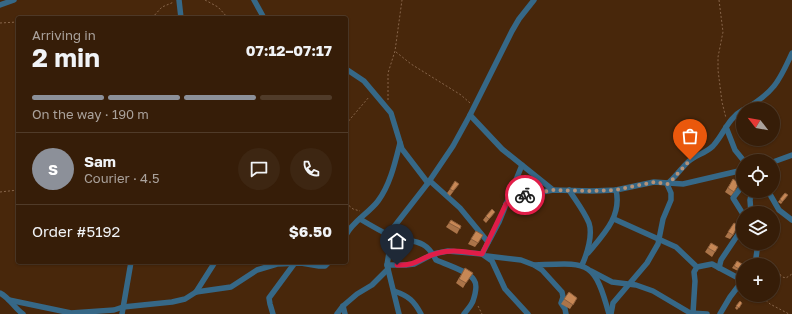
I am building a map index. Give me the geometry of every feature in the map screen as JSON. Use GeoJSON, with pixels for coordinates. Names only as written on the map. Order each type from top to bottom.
{"type":"FeatureCollection","features":[{"type":"Feature","properties":{"kind":"street"},"geometry":{"type":"LineString","coordinates":[[0,6],[14,0]]}},
{"type":"Feature","properties":{"kind":"street"},"geometry":{"type":"LineString","coordinates":[[179,0],[181,16]]}},
{"type":"Feature","properties":{"kind":"street"},"geometry":{"type":"LineString","coordinates":[[254,0],[263,16]]}},
{"type":"Feature","properties":{"kind":"street"},"geometry":{"type":"LineString","coordinates":[[399,314],[388,267],[392,236],[396,223],[429,182],[453,146],[516,25],[534,0]]}},
{"type":"Feature","properties":{"kind":"street"},"geometry":{"type":"LineString","coordinates":[[756,102],[764,97],[778,82],[792,53]]}},
{"type":"Feature","properties":{"kind":"street"},"geometry":{"type":"LineString","coordinates":[[348,70],[364,81],[391,113],[405,155],[429,182],[460,208],[488,242]]}},
{"type":"Feature","properties":{"kind":"street"},"geometry":{"type":"LineString","coordinates":[[470,115],[497,144],[553,190]]}},
{"type":"Feature","properties":{"kind":"street"},"geometry":{"type":"LineString","coordinates":[[668,184],[690,160],[714,145],[736,115]]}},
{"type":"Feature","properties":{"kind":"street"},"geometry":{"type":"LineString","coordinates":[[727,126],[735,150],[738,154]]}},
{"type":"Feature","properties":{"kind":"street"},"geometry":{"type":"LineString","coordinates":[[348,226],[360,219],[377,202],[385,189],[394,168],[400,143]]}},
{"type":"Feature","properties":{"kind":"street"},"geometry":{"type":"LineString","coordinates":[[780,159],[792,155]]}},
{"type":"Feature","properties":{"kind":"street"},"geometry":{"type":"LineString","coordinates":[[484,255],[488,242],[522,165]]}},
{"type":"Feature","properties":{"kind":"street"},"geometry":{"type":"LineString","coordinates":[[506,204],[515,197],[553,190],[616,190],[649,183],[683,184],[736,172]]}},
{"type":"Feature","properties":{"kind":"street"},"geometry":{"type":"LineString","coordinates":[[610,314],[613,303],[647,263],[656,248],[660,239],[663,219],[671,200],[671,192],[668,184]]}},
{"type":"Feature","properties":{"kind":"street"},"geometry":{"type":"LineString","coordinates":[[569,190],[589,223],[590,233],[586,254],[582,265]]}},
{"type":"Feature","properties":{"kind":"street"},"geometry":{"type":"LineString","coordinates":[[586,254],[599,241],[614,219],[618,207],[616,190]]}},
{"type":"Feature","properties":{"kind":"street"},"geometry":{"type":"LineString","coordinates":[[736,193],[732,198],[738,206]]}},
{"type":"Feature","properties":{"kind":"street"},"geometry":{"type":"LineString","coordinates":[[772,198],[779,210],[792,220]]}},
{"type":"Feature","properties":{"kind":"street"},"geometry":{"type":"LineString","coordinates":[[360,219],[392,236],[424,244],[436,260],[467,274],[475,280],[475,294],[471,304],[464,314]]}},
{"type":"Feature","properties":{"kind":"street"},"geometry":{"type":"LineString","coordinates":[[614,219],[681,250],[697,267]]}},
{"type":"Feature","properties":{"kind":"street"},"geometry":{"type":"LineString","coordinates":[[719,268],[721,260],[736,238]]}},
{"type":"Feature","properties":{"kind":"street"},"geometry":{"type":"LineString","coordinates":[[337,314],[357,294],[372,285],[388,267],[414,264],[433,254],[448,251],[521,260],[534,265],[542,270],[562,292],[563,297],[561,303],[566,314]]}},
{"type":"Feature","properties":{"kind":"street"},"geometry":{"type":"LineString","coordinates":[[484,255],[492,261],[505,289],[528,314]]}},
{"type":"Feature","properties":{"kind":"street"},"geometry":{"type":"LineString","coordinates":[[534,265],[571,263],[582,265],[590,271],[612,282],[629,284],[653,291],[691,313],[707,314]]}},
{"type":"Feature","properties":{"kind":"street"},"geometry":{"type":"LineString","coordinates":[[122,314],[131,264]]}},
{"type":"Feature","properties":{"kind":"street"},"geometry":{"type":"LineString","coordinates":[[196,292],[214,264]]}},
{"type":"Feature","properties":{"kind":"street"},"geometry":{"type":"LineString","coordinates":[[9,300],[72,312],[112,312],[123,307],[172,302],[185,298],[196,292],[231,287],[251,274],[277,264]]}},
{"type":"Feature","properties":{"kind":"street"},"geometry":{"type":"LineString","coordinates":[[273,314],[269,298],[294,264]]}},
{"type":"Feature","properties":{"kind":"street"},"geometry":{"type":"LineString","coordinates":[[309,264],[325,266],[327,264]]}},
{"type":"Feature","properties":{"kind":"street"},"geometry":{"type":"LineString","coordinates":[[697,267],[710,264],[736,277]]}},
{"type":"Feature","properties":{"kind":"street"},"geometry":{"type":"LineString","coordinates":[[691,313],[695,281],[694,274],[697,267]]}},
{"type":"Feature","properties":{"kind":"street"},"geometry":{"type":"LineString","coordinates":[[590,271],[596,279],[610,314]]}},
{"type":"Feature","properties":{"kind":"street"},"geometry":{"type":"LineString","coordinates":[[720,314],[736,288]]}},
{"type":"Feature","properties":{"kind":"street"},"geometry":{"type":"LineString","coordinates":[[394,290],[413,300],[421,314]]}},
{"type":"Feature","properties":{"kind":"street"},"geometry":{"type":"LineString","coordinates":[[0,293],[23,314]]}},
{"type":"Feature","properties":{"kind":"street"},"geometry":{"type":"LineString","coordinates":[[344,306],[345,314]]}},
{"type":"Feature","properties":{"kind":"path"},"geometry":{"type":"LineString","coordinates":[[154,16],[162,7],[179,0]]}},
{"type":"Feature","properties":{"kind":"path"},"geometry":{"type":"LineString","coordinates":[[205,0],[221,9],[226,16]]}},
{"type":"Feature","properties":{"kind":"path"},"geometry":{"type":"LineString","coordinates":[[389,111],[387,92],[388,73],[395,51],[402,0]]}},
{"type":"Feature","properties":{"kind":"path"},"geometry":{"type":"LineString","coordinates":[[719,0],[723,32],[718,57],[718,70],[727,126]]}},
{"type":"Feature","properties":{"kind":"path"},"geometry":{"type":"LineString","coordinates":[[0,23],[16,22]]}},
{"type":"Feature","properties":{"kind":"path"},"geometry":{"type":"LineString","coordinates":[[395,51],[411,64],[467,99],[474,108]]}},
{"type":"Feature","properties":{"kind":"path"},"geometry":{"type":"LineString","coordinates":[[348,122],[373,92]]}},
{"type":"Feature","properties":{"kind":"path"},"geometry":{"type":"LineString","coordinates":[[0,192],[16,190]]}},
{"type":"Feature","properties":{"kind":"path"},"geometry":{"type":"LineString","coordinates":[[348,205],[353,209],[366,214]]}},
{"type":"Feature","properties":{"kind":"path"},"geometry":{"type":"LineString","coordinates":[[780,276],[786,278],[792,274]]}},
{"type":"Feature","properties":{"kind":"path"},"geometry":{"type":"LineString","coordinates":[[768,302],[788,314]]}},
{"type":"Feature","properties":{"kind":"building"},"geometry":{"type":"Polygon","coordinates":[[[733,179],[736,181],[736,188],[734,192],[728,188],[733,179]]]}},
{"type":"Feature","properties":{"kind":"building"},"geometry":{"type":"Polygon","coordinates":[[[455,181],[459,184],[453,191],[450,189],[455,181]]]}},
{"type":"Feature","properties":{"kind":"building"},"geometry":{"type":"Polygon","coordinates":[[[785,193],[788,195],[782,202],[780,199],[785,193]]]}},
{"type":"Feature","properties":{"kind":"building"},"geometry":{"type":"Polygon","coordinates":[[[492,209],[495,212],[489,219],[486,216],[492,209]]]}},
{"type":"Feature","properties":{"kind":"building"},"geometry":{"type":"Polygon","coordinates":[[[451,220],[461,226],[460,229],[449,223],[451,220]]]}},
{"type":"Feature","properties":{"kind":"building"},"geometry":{"type":"Polygon","coordinates":[[[734,223],[736,224],[736,229],[733,235],[728,232],[734,223]]]}},
{"type":"Feature","properties":{"kind":"building"},"geometry":{"type":"Polygon","coordinates":[[[476,231],[483,235],[478,243],[471,239],[476,231]]]}},
{"type":"Feature","properties":{"kind":"building"},"geometry":{"type":"Polygon","coordinates":[[[711,243],[718,247],[715,252],[708,248],[711,243]]]}},
{"type":"Feature","properties":{"kind":"building"},"geometry":{"type":"Polygon","coordinates":[[[465,268],[473,273],[466,283],[459,279],[465,268]]]}},
{"type":"Feature","properties":{"kind":"building"},"geometry":{"type":"Polygon","coordinates":[[[569,292],[577,298],[573,305],[564,299],[569,292]]]}},
{"type":"Feature","properties":{"kind":"building"},"geometry":{"type":"Polygon","coordinates":[[[739,302],[742,303],[739,308],[736,306],[739,302]]]}},
{"type":"Feature","properties":{"kind":"way so far"},"geometry":{"type":"LineString","coordinates":[[525,195],[553,190],[616,190],[654,182],[668,184],[690,160]]}},
{"type":"Feature","properties":{"kind":"route"},"geometry":{"type":"LineString","coordinates":[[397,265],[414,264],[426,257],[440,252],[448,251],[482,254],[499,222],[506,204],[515,197],[525,195]]}}]}
